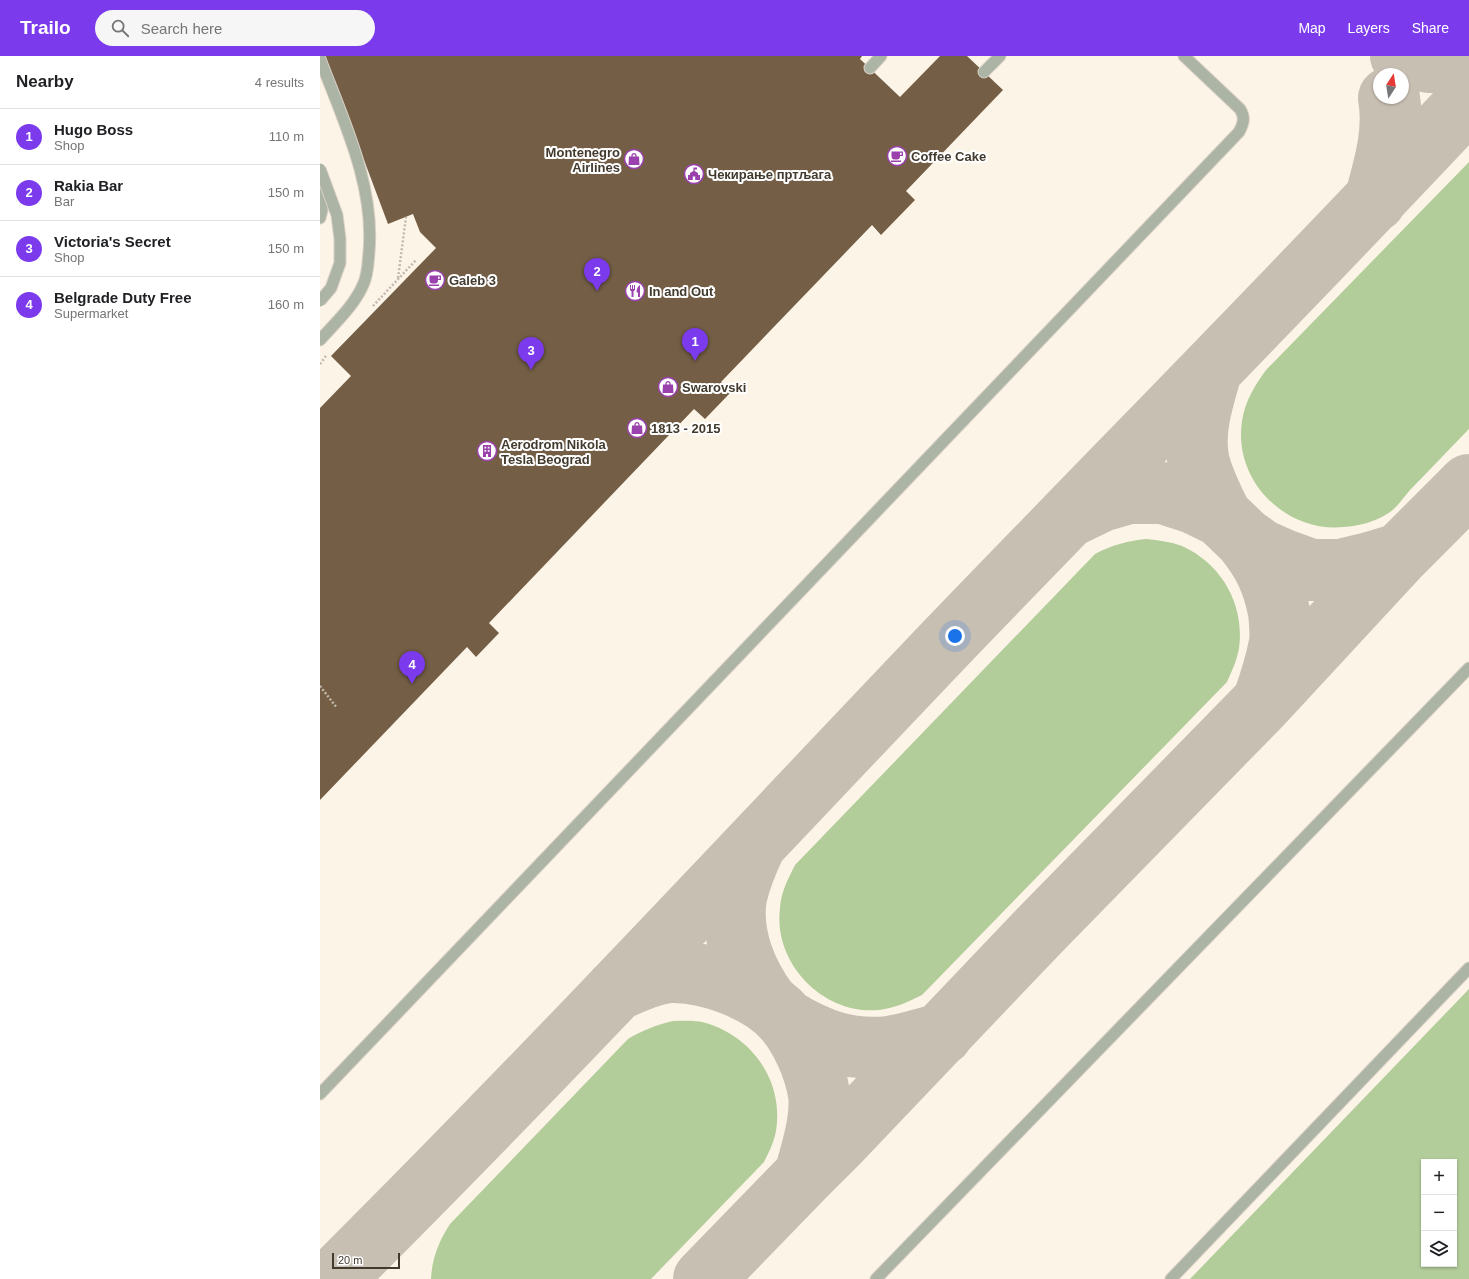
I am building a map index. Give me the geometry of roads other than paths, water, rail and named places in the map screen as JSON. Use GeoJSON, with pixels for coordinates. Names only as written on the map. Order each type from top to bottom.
{"type":"FeatureCollection","features":[{"type":"Feature","properties":{"kind":"street"},"geometry":{"type":"LineString","coordinates":[[870,68],[881,56]]}},
{"type":"Feature","properties":{"kind":"street"},"geometry":{"type":"LineString","coordinates":[[984,72],[1000,56]]}},
{"type":"Feature","properties":{"kind":"street"},"geometry":{"type":"LineString","coordinates":[[320,1094],[1239,132],[1244,121],[1243,114],[1240,109],[1184,56]]}},
{"type":"Feature","properties":{"kind":"street"},"geometry":{"type":"LineString","coordinates":[[320,59],[357,156],[369,208],[370,244],[368,270],[363,285],[354,302],[320,340]]}},
{"type":"Feature","properties":{"kind":"street"},"geometry":{"type":"LineString","coordinates":[[320,170],[322,210],[320,218]]}},
{"type":"Feature","properties":{"kind":"street"},"geometry":{"type":"LineString","coordinates":[[320,170],[337,215],[340,239],[340,263],[331,288],[320,301]]}},
{"type":"Feature","properties":{"kind":"street"},"geometry":{"type":"LineString","coordinates":[[876,1279],[1469,668]]}},
{"type":"Feature","properties":{"kind":"street"},"geometry":{"type":"LineString","coordinates":[[1171,1279],[1469,968]]}},
{"type":"Feature","properties":{"kind":"place","name":"Coffee Cake"},"geometry":{"type":"Point","coordinates":[897,156]}},
{"type":"Feature","properties":{"kind":"place","name":"Montenegro Airlines"},"geometry":{"type":"Point","coordinates":[634,159]}},
{"type":"Feature","properties":{"kind":"place","name":"Чекирање пртљага"},"geometry":{"type":"Point","coordinates":[694,174]}},
{"type":"Feature","properties":{"kind":"place","name":"Galeb 3"},"geometry":{"type":"Point","coordinates":[435,280]}},
{"type":"Feature","properties":{"kind":"place","name":"Rakia Bar"},"geometry":{"type":"Point","coordinates":[597,291]}},
{"type":"Feature","properties":{"kind":"place","name":"In and Out"},"geometry":{"type":"Point","coordinates":[635,291]}},
{"type":"Feature","properties":{"kind":"place","name":"Hugo Boss"},"geometry":{"type":"Point","coordinates":[695,361]}},
{"type":"Feature","properties":{"kind":"place","name":"Victoria's Secret"},"geometry":{"type":"Point","coordinates":[531,370]}},
{"type":"Feature","properties":{"kind":"place","name":"Swarovski"},"geometry":{"type":"Point","coordinates":[668,387]}},
{"type":"Feature","properties":{"kind":"place","name":"1813 - 2015"},"geometry":{"type":"Point","coordinates":[637,428]}},
{"type":"Feature","properties":{"kind":"place","name":"Aerodrom Nikola Tesla Beograd"},"geometry":{"type":"Point","coordinates":[487,451]}},
{"type":"Feature","properties":{"kind":"place","name":"Belgrade Duty Free"},"geometry":{"type":"Point","coordinates":[412,684]}}]}
